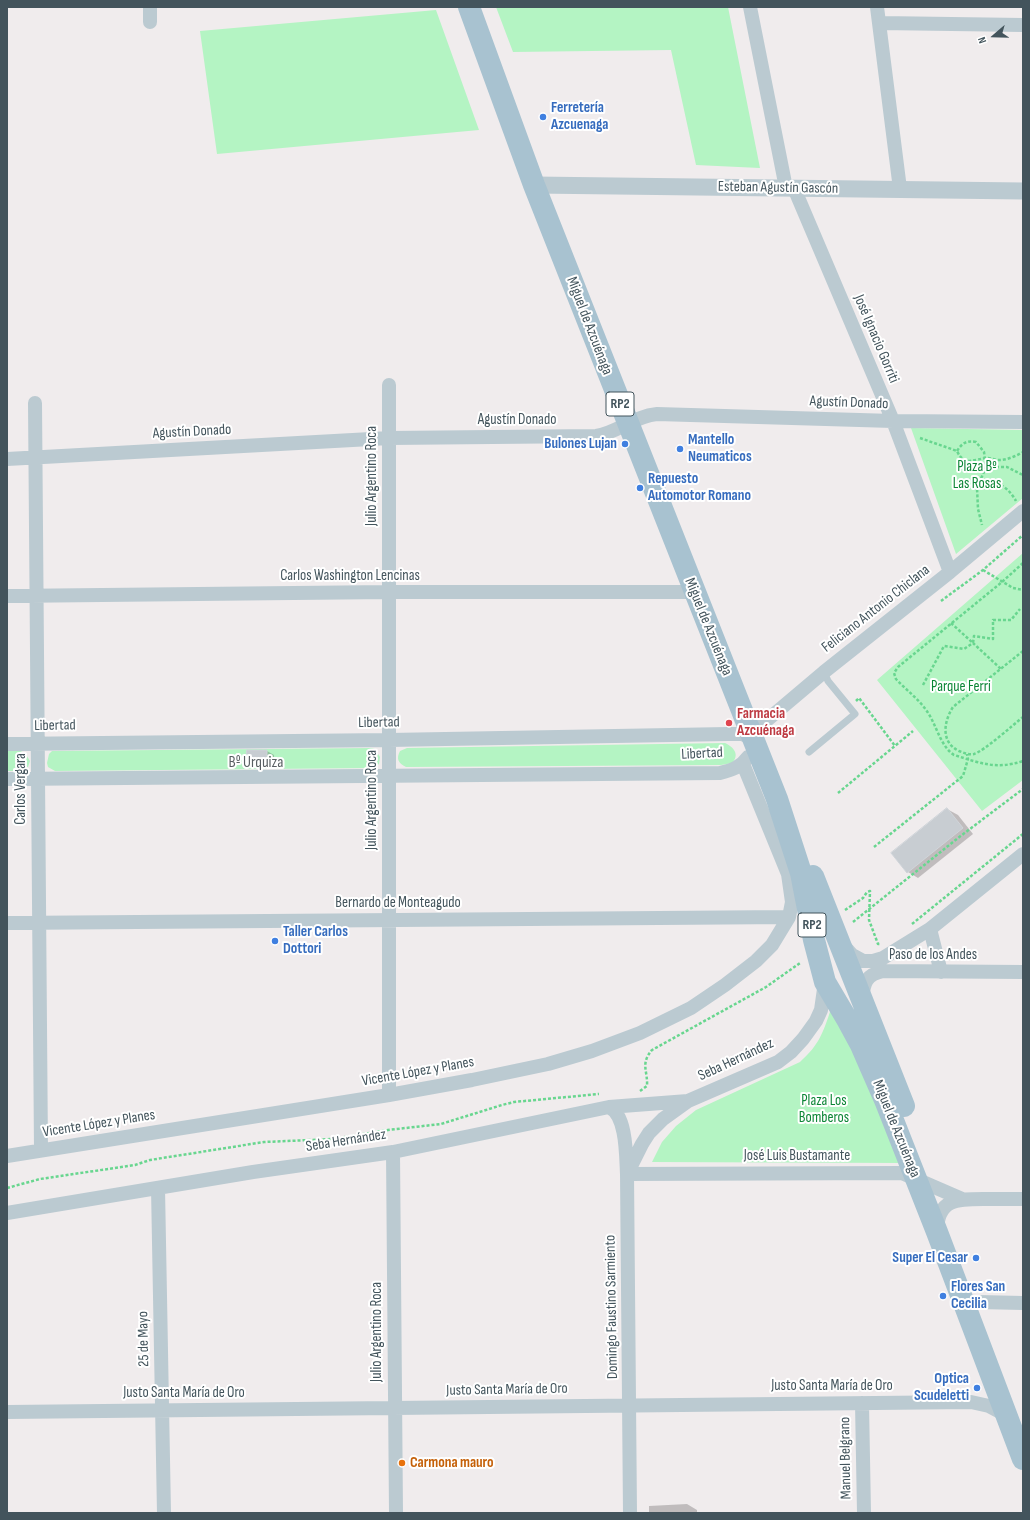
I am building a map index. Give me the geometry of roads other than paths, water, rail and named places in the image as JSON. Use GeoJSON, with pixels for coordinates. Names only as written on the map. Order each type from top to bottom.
{"type":"FeatureCollection","features":[{"type":"Feature","properties":{"kind":"main road","name":"Miguel de Azcuénaga"},"geometry":{"type":"LineString","coordinates":[[469,7],[534,185],[777,799],[801,873],[814,940],[825,982],[861,1045],[885,1100],[937,1232],[1000,1380],[1017,1428],[1023,1460]]}},
{"type":"Feature","properties":{"kind":"main road","name":"Miguel de Azcuénaga"},"geometry":{"type":"LineString","coordinates":[[777,799],[839,924],[862,1000],[936,1187],[953,1203],[978,1302],[1000,1380]]}},
{"type":"Feature","properties":{"kind":"street"},"geometry":{"type":"LineString","coordinates":[[150,7],[150,22]]}},
{"type":"Feature","properties":{"kind":"street","name":"José Ignacio Gorriti"},"geometry":{"type":"LineString","coordinates":[[750,7],[790,188],[893,421],[950,572]]}},
{"type":"Feature","properties":{"kind":"street"},"geometry":{"type":"LineString","coordinates":[[877,7],[900,189]]}},
{"type":"Feature","properties":{"kind":"street"},"geometry":{"type":"LineString","coordinates":[[880,23],[1023,25]]}},
{"type":"Feature","properties":{"kind":"street","name":"Esteban Agustín Gascón"},"geometry":{"type":"LineString","coordinates":[[534,185],[1023,191]]}},
{"type":"Feature","properties":{"kind":"street","name":"Julio Argentino Roca"},"geometry":{"type":"LineString","coordinates":[[389,385],[389,1095]]}},
{"type":"Feature","properties":{"kind":"street","name":"Carlos Vergara"},"geometry":{"type":"LineString","coordinates":[[36,403],[41,1150]]}},
{"type":"Feature","properties":{"kind":"street","name":"Agustín Donado"},"geometry":{"type":"LineString","coordinates":[[7,459],[389,438],[596,436],[604,435],[627,423],[645,416],[657,414],[893,421],[1023,422]]}},
{"type":"Feature","properties":{"kind":"street","name":"Feliciano Antonio Chiclana"},"geometry":{"type":"LineString","coordinates":[[752,738],[766,721],[824,672],[950,572],[1022,511]]}},
{"type":"Feature","properties":{"kind":"street","name":"Carlos Washington Lencinas"},"geometry":{"type":"LineString","coordinates":[[7,596],[389,592],[694,592]]}},
{"type":"Feature","properties":{"kind":"street","name":"Libertad"},"geometry":{"type":"LineString","coordinates":[[7,744],[389,740],[728,734],[742,734],[752,738],[752,750],[749,757],[742,764],[732,770],[720,773],[7,779]]}},
{"type":"Feature","properties":{"kind":"street"},"geometry":{"type":"LineString","coordinates":[[742,764],[788,874],[792,902],[789,917]]}},
{"type":"Feature","properties":{"kind":"street"},"geometry":{"type":"LineString","coordinates":[[839,924],[852,955],[863,960],[873,961],[883,958],[930,929],[1023,854]]}},
{"type":"Feature","properties":{"kind":"street","name":"Bernardo de Monteagudo"},"geometry":{"type":"LineString","coordinates":[[7,923],[789,917]]}},
{"type":"Feature","properties":{"kind":"street","name":"Vicente López y Planes"},"geometry":{"type":"LineString","coordinates":[[7,1156],[389,1095],[548,1064],[592,1051],[640,1033],[691,1008],[725,985],[756,961],[772,945],[789,917]]}},
{"type":"Feature","properties":{"kind":"street"},"geometry":{"type":"LineString","coordinates":[[930,929],[941,972]]}},
{"type":"Feature","properties":{"kind":"street","name":"Paso de los Andes"},"geometry":{"type":"LineString","coordinates":[[862,1000],[866,980],[874,973],[883,971],[1023,972]]}},
{"type":"Feature","properties":{"kind":"street","name":"Seba Hernández"},"geometry":{"type":"LineString","coordinates":[[627,1174],[649,1133],[663,1119],[688,1101],[778,1062],[791,1052],[816,1021],[821,1010],[825,982]]}},
{"type":"Feature","properties":{"kind":"street","name":"Seba Hernández"},"geometry":{"type":"LineString","coordinates":[[7,1213],[393,1152],[609,1107],[688,1101]]}},
{"type":"Feature","properties":{"kind":"street","name":"Domingo Faustino Sarmiento"},"geometry":{"type":"LineString","coordinates":[[609,1107],[615,1111],[620,1122],[624,1141],[627,1174],[630,1513]]}},
{"type":"Feature","properties":{"kind":"street","name":"Julio Argentino Roca"},"geometry":{"type":"LineString","coordinates":[[393,1152],[396,1513]]}},
{"type":"Feature","properties":{"kind":"street","name":"José Luis Bustamante"},"geometry":{"type":"LineString","coordinates":[[627,1174],[902,1173],[936,1187]]}},
{"type":"Feature","properties":{"kind":"street","name":"25 de Mayo"},"geometry":{"type":"LineString","coordinates":[[158,1188],[164,1513]]}},
{"type":"Feature","properties":{"kind":"street"},"geometry":{"type":"LineString","coordinates":[[937,1232],[937,1222],[953,1203],[1023,1199]]}},
{"type":"Feature","properties":{"kind":"street"},"geometry":{"type":"LineString","coordinates":[[978,1302],[1023,1303]]}},
{"type":"Feature","properties":{"kind":"street"},"geometry":{"type":"LineString","coordinates":[[971,1402],[986,1398],[1000,1380]]}},
{"type":"Feature","properties":{"kind":"street","name":"Justo Santa María de Oro"},"geometry":{"type":"LineString","coordinates":[[7,1412],[971,1402],[989,1406],[1017,1428]]}},
{"type":"Feature","properties":{"kind":"street","name":"Manuel Belgrano"},"geometry":{"type":"LineString","coordinates":[[862,1403],[864,1513]]}},
{"type":"Feature","properties":{"kind":"lane"},"geometry":{"type":"LineString","coordinates":[[809,752],[855,714],[828,681],[824,672]]}},
{"type":"Feature","properties":{"kind":"place","name":"Ferretería Azcuenaga"},"geometry":{"type":"Point","coordinates":[543,117]}},
{"type":"Feature","properties":{"kind":"place","name":"Bulones Lujan"},"geometry":{"type":"Point","coordinates":[625,444]}},
{"type":"Feature","properties":{"kind":"place","name":"Mantello Neumaticos"},"geometry":{"type":"Point","coordinates":[680,449]}},
{"type":"Feature","properties":{"kind":"place","name":"Repuesto Automotor Romano"},"geometry":{"type":"Point","coordinates":[640,488]}},
{"type":"Feature","properties":{"kind":"place","name":"Farmacia Azcuénaga"},"geometry":{"type":"Point","coordinates":[729,723]}},
{"type":"Feature","properties":{"kind":"place","name":"Taller Carlos Dottori"},"geometry":{"type":"Point","coordinates":[275,941]}},
{"type":"Feature","properties":{"kind":"place","name":"Super El Cesar"},"geometry":{"type":"Point","coordinates":[976,1258]}},
{"type":"Feature","properties":{"kind":"place","name":"Flores San Cecilia"},"geometry":{"type":"Point","coordinates":[943,1296]}},
{"type":"Feature","properties":{"kind":"place","name":"Optica Scudeletti"},"geometry":{"type":"Point","coordinates":[977,1388]}},
{"type":"Feature","properties":{"kind":"place","name":"Carmona mauro"},"geometry":{"type":"Point","coordinates":[402,1463]}},
{"type":"Feature","properties":{"kind":"district","name":"Bº Urquiza"},"geometry":{"type":"Point","coordinates":[256,763]}},
{"type":"Feature","properties":{"kind":"park label","name":"Plaza Bº Las Rosas"},"geometry":{"type":"Point","coordinates":[977,476]}},
{"type":"Feature","properties":{"kind":"park label","name":"Parque Ferri"},"geometry":{"type":"Point","coordinates":[961,687]}},
{"type":"Feature","properties":{"kind":"park label","name":"Plaza Los Bomberos"},"geometry":{"type":"Point","coordinates":[824,1110]}}]}
